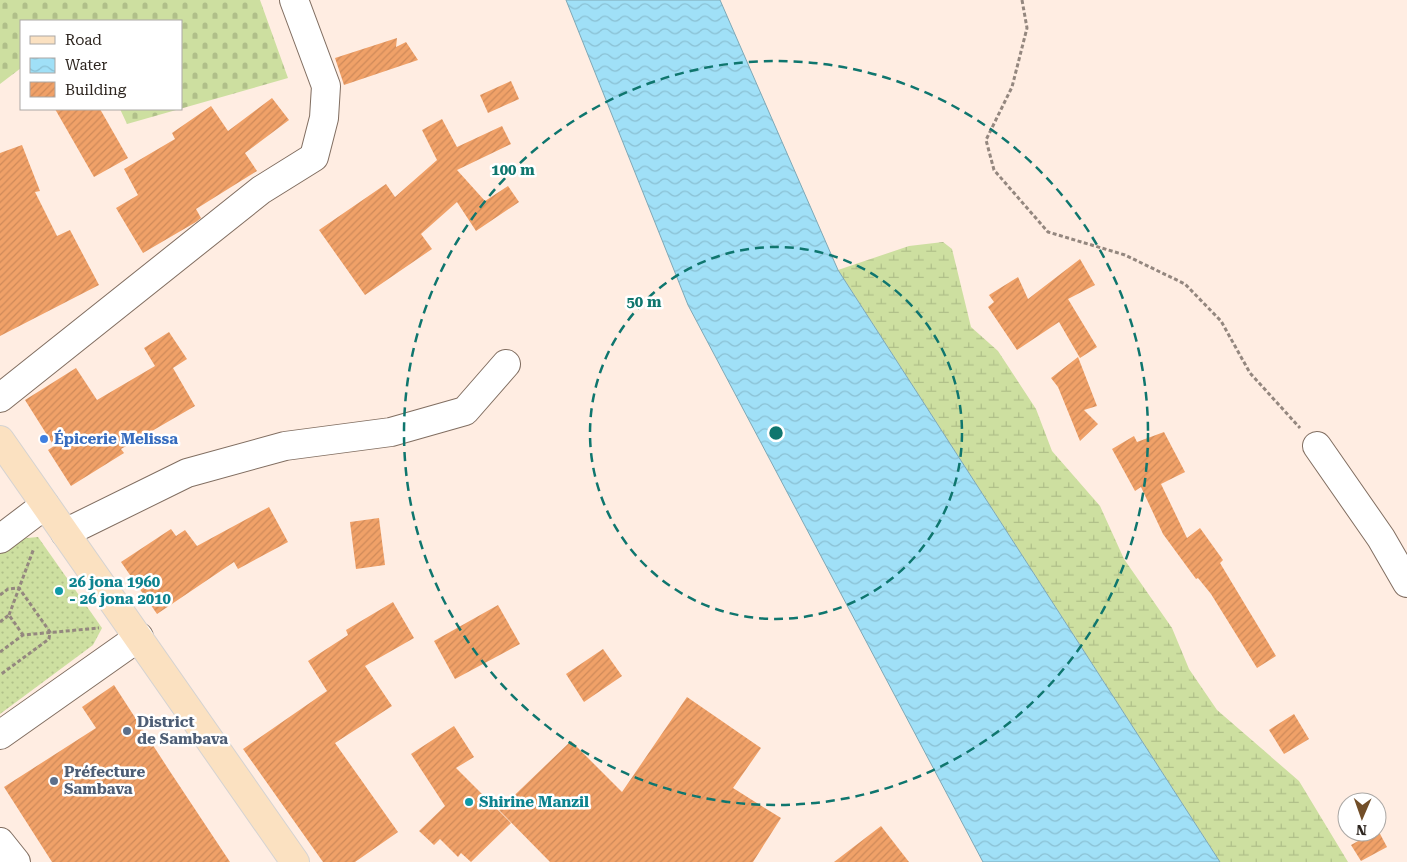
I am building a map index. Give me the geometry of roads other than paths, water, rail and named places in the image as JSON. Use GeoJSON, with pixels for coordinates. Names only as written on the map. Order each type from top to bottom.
{"type":"FeatureCollection","features":[{"type":"Feature","properties":{"kind":"main road"},"geometry":{"type":"LineString","coordinates":[[0,440],[135,631],[294,862]]}},
{"type":"Feature","properties":{"kind":"street"},"geometry":{"type":"LineString","coordinates":[[0,398],[261,190],[314,157],[324,118],[326,86],[294,0]]}},
{"type":"Feature","properties":{"kind":"street"},"geometry":{"type":"LineString","coordinates":[[65,533],[187,473],[285,446],[391,432],[465,411],[506,364]]}},
{"type":"Feature","properties":{"kind":"street"},"geometry":{"type":"LineString","coordinates":[[1318,446],[1381,538],[1407,583]]}},
{"type":"Feature","properties":{"kind":"street"},"geometry":{"type":"LineString","coordinates":[[0,540],[47,508]]}},
{"type":"Feature","properties":{"kind":"street"},"geometry":{"type":"LineString","coordinates":[[0,735],[135,631]]}},
{"type":"Feature","properties":{"kind":"street"},"geometry":{"type":"LineString","coordinates":[[0,842],[16,862]]}},
{"type":"Feature","properties":{"kind":"water"},"geometry":{"type":"Polygon","coordinates":[[[566,0],[720,0],[838,270],[1220,862],[983,862],[688,305],[566,0]]]}},
{"type":"Feature","properties":{"kind":"place","name":"Épicerie Melissa"},"geometry":{"type":"Point","coordinates":[44,439]}},
{"type":"Feature","properties":{"kind":"place","name":"26 jona 1960 - 26 jona 2010"},"geometry":{"type":"Point","coordinates":[59,591]}},
{"type":"Feature","properties":{"kind":"place","name":"District de Sambava"},"geometry":{"type":"Point","coordinates":[127,731]}},
{"type":"Feature","properties":{"kind":"place","name":"Préfecture Sambava"},"geometry":{"type":"Point","coordinates":[54,781]}},
{"type":"Feature","properties":{"kind":"place","name":"Shirine Manzil"},"geometry":{"type":"Point","coordinates":[469,802]}}]}
